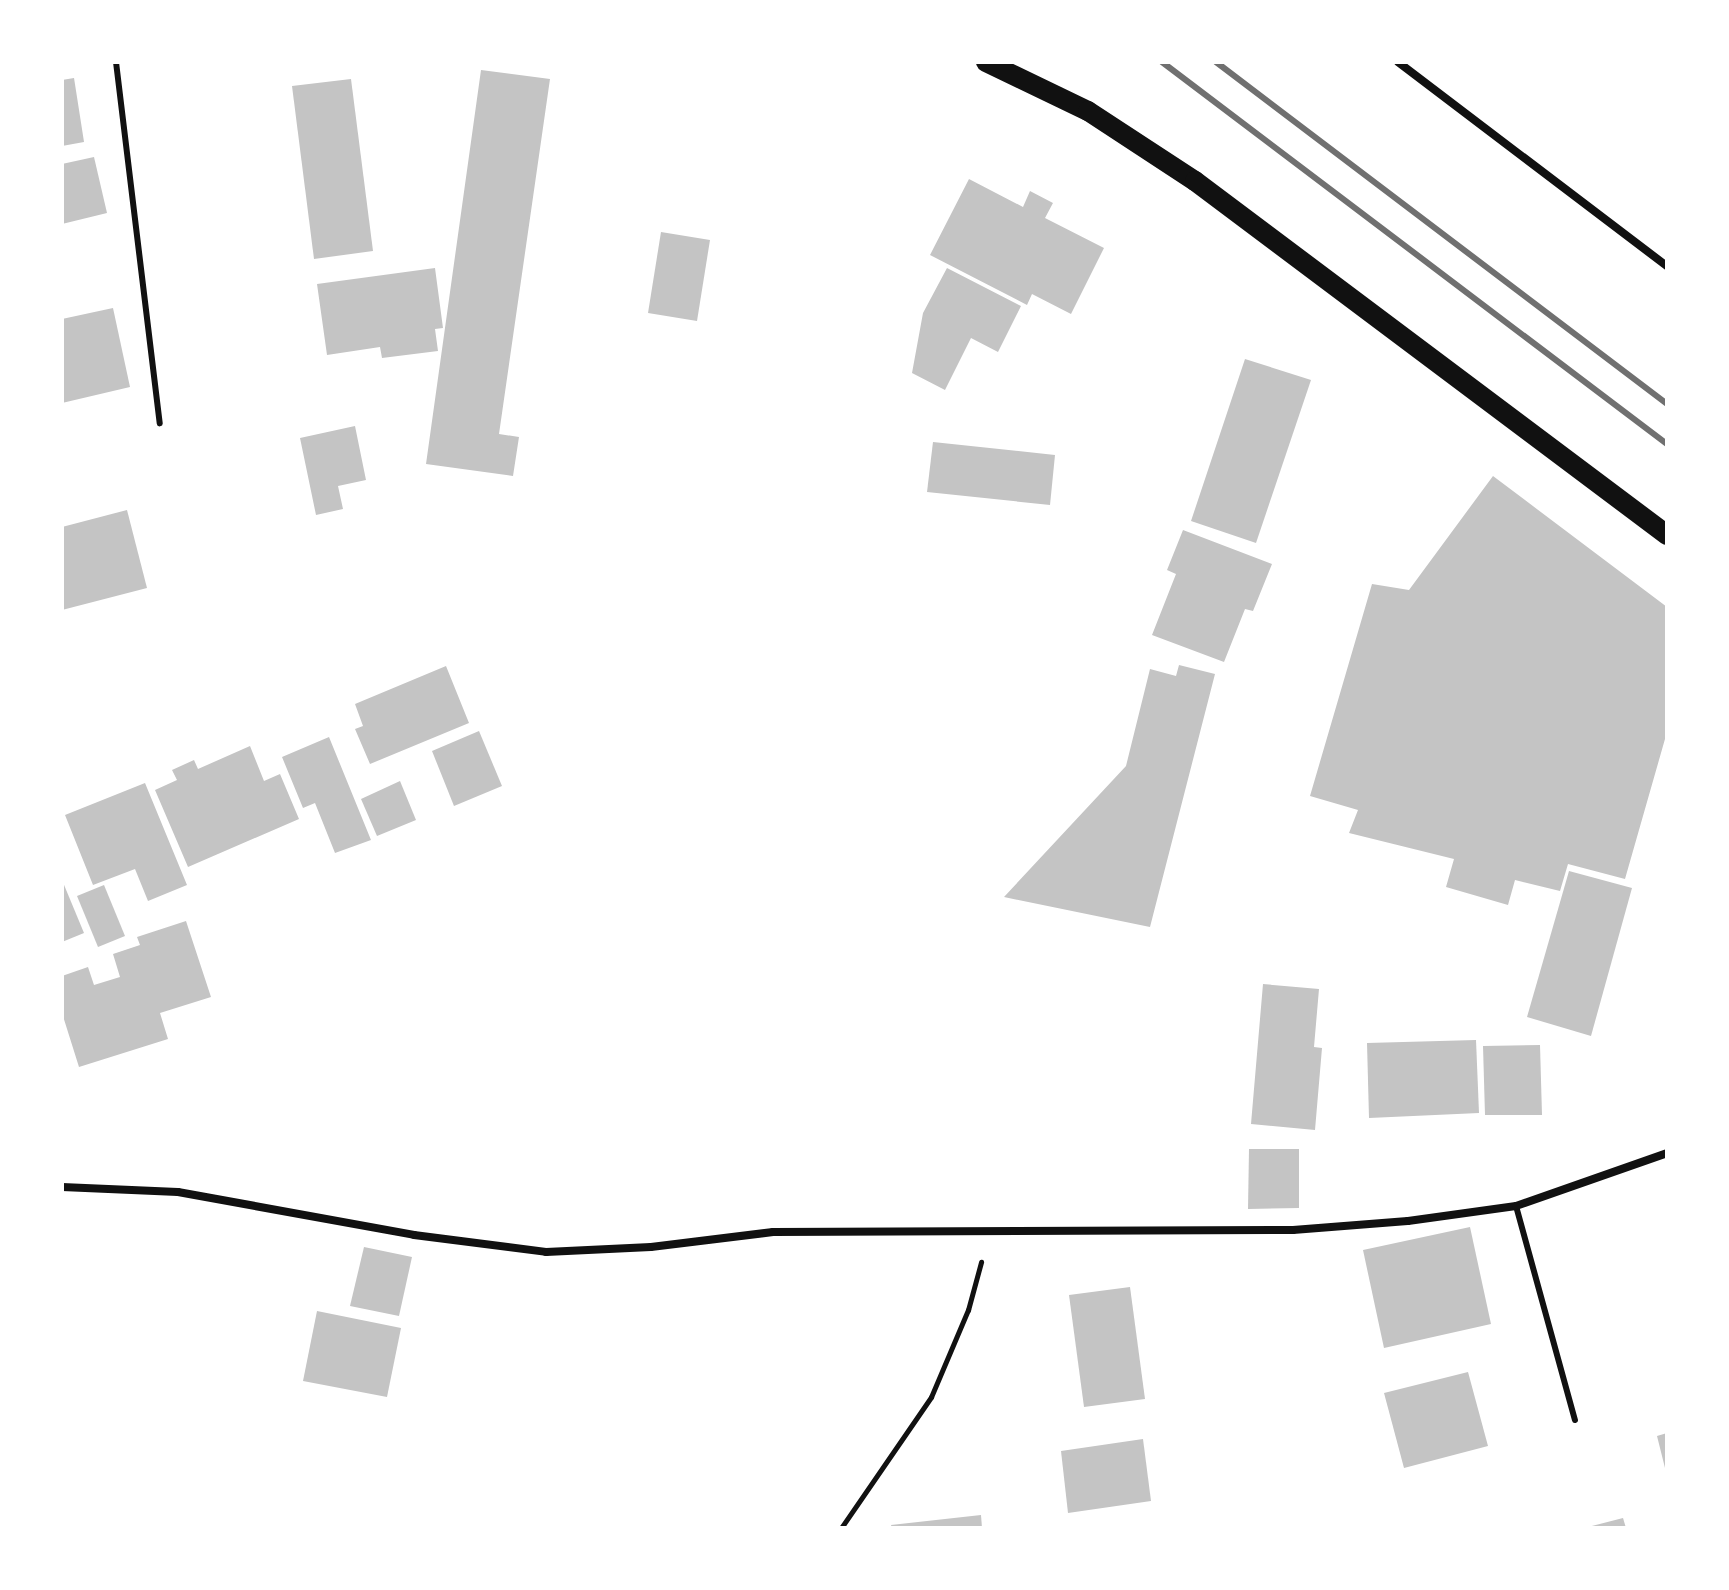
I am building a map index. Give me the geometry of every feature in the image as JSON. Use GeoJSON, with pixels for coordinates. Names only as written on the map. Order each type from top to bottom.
{"type":"FeatureCollection","features":[{"type":"Feature","properties":{"kind":"main road"},"geometry":{"type":"LineString","coordinates":[[986,62],[1088,111],[1195,181],[1667,535]]}},
{"type":"Feature","properties":{"kind":"street"},"geometry":{"type":"LineString","coordinates":[[1398,62],[1667,266]]}},
{"type":"Feature","properties":{"kind":"street"},"geometry":{"type":"LineString","coordinates":[[62,1187],[178,1192],[414,1235],[546,1252],[651,1247],[773,1232],[990,1228],[1293,1230],[1516,1206],[1667,1153]]}},
{"type":"Feature","properties":{"kind":"lane"},"geometry":{"type":"LineString","coordinates":[[116,62],[160,423]]}},
{"type":"Feature","properties":{"kind":"lane"},"geometry":{"type":"LineString","coordinates":[[1516,1206],[1575,1420]]}},
{"type":"Feature","properties":{"kind":"path"},"geometry":{"type":"LineString","coordinates":[[841,1528],[931,1397],[968,1310],[990,1228]]}},
{"type":"Feature","properties":{"kind":"building"},"geometry":{"type":"Polygon","coordinates":[[[481,70],[550,79],[499,434],[519,437],[513,476],[426,464],[481,70]]]}},
{"type":"Feature","properties":{"kind":"building"},"geometry":{"type":"Polygon","coordinates":[[[74,78],[84,142],[62,146],[62,80],[74,78]]]}},
{"type":"Feature","properties":{"kind":"building"},"geometry":{"type":"Polygon","coordinates":[[[351,79],[373,251],[314,259],[292,86],[351,79]]]}},
{"type":"Feature","properties":{"kind":"building"},"geometry":{"type":"Polygon","coordinates":[[[94,157],[107,213],[62,224],[62,164],[94,157]]]}},
{"type":"Feature","properties":{"kind":"building"},"geometry":{"type":"Polygon","coordinates":[[[969,179],[1023,207],[1030,191],[1053,203],[1045,218],[1104,248],[1071,314],[1032,294],[1027,305],[930,255],[969,179]]]}},
{"type":"Feature","properties":{"kind":"building"},"geometry":{"type":"Polygon","coordinates":[[[661,232],[710,240],[697,321],[648,313],[661,232]]]}},
{"type":"Feature","properties":{"kind":"building"},"geometry":{"type":"Polygon","coordinates":[[[435,268],[443,328],[435,329],[438,351],[382,358],[380,347],[327,355],[317,284],[435,268]]]}},
{"type":"Feature","properties":{"kind":"building"},"geometry":{"type":"Polygon","coordinates":[[[947,268],[1021,306],[998,352],[971,338],[945,390],[912,373],[923,313],[947,268]]]}},
{"type":"Feature","properties":{"kind":"building"},"geometry":{"type":"Polygon","coordinates":[[[113,308],[130,387],[62,403],[62,319],[113,308]]]}},
{"type":"Feature","properties":{"kind":"building"},"geometry":{"type":"Polygon","coordinates":[[[1245,359],[1311,380],[1256,543],[1191,521],[1245,359]]]}},
{"type":"Feature","properties":{"kind":"building"},"geometry":{"type":"Polygon","coordinates":[[[355,426],[366,480],[338,486],[343,509],[316,515],[300,438],[355,426]]]}},
{"type":"Feature","properties":{"kind":"building"},"geometry":{"type":"Polygon","coordinates":[[[933,442],[1055,455],[1050,505],[927,492],[933,442]]]}},
{"type":"Feature","properties":{"kind":"building"},"geometry":{"type":"Polygon","coordinates":[[[1493,476],[1667,607],[1667,732],[1625,879],[1568,864],[1560,891],[1515,880],[1508,905],[1446,887],[1454,859],[1349,833],[1358,810],[1310,796],[1372,584],[1409,590],[1493,476]]]}},
{"type":"Feature","properties":{"kind":"building"},"geometry":{"type":"Polygon","coordinates":[[[127,510],[147,588],[62,610],[62,527],[127,510]]]}},
{"type":"Feature","properties":{"kind":"building"},"geometry":{"type":"Polygon","coordinates":[[[1183,530],[1272,564],[1253,611],[1245,609],[1224,662],[1152,635],[1176,574],[1167,570],[1183,530]]]}},
{"type":"Feature","properties":{"kind":"building"},"geometry":{"type":"Polygon","coordinates":[[[1179,665],[1215,674],[1150,927],[1004,897],[1126,766],[1150,669],[1176,676],[1179,665]]]}},
{"type":"Feature","properties":{"kind":"building"},"geometry":{"type":"Polygon","coordinates":[[[446,666],[469,723],[370,764],[355,729],[363,726],[355,704],[446,666]]]}},
{"type":"Feature","properties":{"kind":"building"},"geometry":{"type":"Polygon","coordinates":[[[479,731],[502,786],[454,806],[432,751],[479,731]]]}},
{"type":"Feature","properties":{"kind":"building"},"geometry":{"type":"Polygon","coordinates":[[[329,737],[371,840],[335,853],[315,803],[303,808],[282,757],[329,737]]]}},
{"type":"Feature","properties":{"kind":"building"},"geometry":{"type":"Polygon","coordinates":[[[250,746],[264,781],[280,774],[299,819],[188,867],[155,790],[177,780],[172,770],[194,760],[198,769],[250,746]]]}},
{"type":"Feature","properties":{"kind":"building"},"geometry":{"type":"Polygon","coordinates":[[[400,781],[416,820],[377,836],[361,799],[400,781]]]}},
{"type":"Feature","properties":{"kind":"building"},"geometry":{"type":"Polygon","coordinates":[[[145,783],[187,885],[148,901],[135,869],[93,885],[65,815],[145,783]]]}},
{"type":"Feature","properties":{"kind":"building"},"geometry":{"type":"Polygon","coordinates":[[[1569,871],[1632,888],[1591,1036],[1527,1017],[1569,871]]]}},
{"type":"Feature","properties":{"kind":"building"},"geometry":{"type":"Polygon","coordinates":[[[62,880],[84,933],[62,942],[62,880]]]}},
{"type":"Feature","properties":{"kind":"building"},"geometry":{"type":"Polygon","coordinates":[[[104,885],[125,936],[98,947],[77,896],[104,885]]]}},
{"type":"Feature","properties":{"kind":"building"},"geometry":{"type":"Polygon","coordinates":[[[186,921],[211,997],[160,1013],[168,1039],[79,1067],[62,1013],[62,976],[88,967],[94,985],[120,977],[113,954],[140,945],[137,937],[186,921]]]}},
{"type":"Feature","properties":{"kind":"building"},"geometry":{"type":"Polygon","coordinates":[[[1263,984],[1319,989],[1314,1047],[1322,1048],[1315,1130],[1251,1124],[1263,984]]]}},
{"type":"Feature","properties":{"kind":"building"},"geometry":{"type":"Polygon","coordinates":[[[1476,1040],[1479,1113],[1369,1118],[1367,1043],[1476,1040]]]}},
{"type":"Feature","properties":{"kind":"building"},"geometry":{"type":"Polygon","coordinates":[[[1540,1045],[1542,1115],[1485,1115],[1483,1046],[1540,1045]]]}},
{"type":"Feature","properties":{"kind":"building"},"geometry":{"type":"Polygon","coordinates":[[[1249,1149],[1299,1149],[1299,1208],[1248,1209],[1249,1149]]]}},
{"type":"Feature","properties":{"kind":"building"},"geometry":{"type":"Polygon","coordinates":[[[1470,1227],[1491,1324],[1384,1348],[1363,1250],[1470,1227]]]}},
{"type":"Feature","properties":{"kind":"building"},"geometry":{"type":"Polygon","coordinates":[[[364,1247],[412,1257],[399,1316],[350,1306],[364,1247]]]}},
{"type":"Feature","properties":{"kind":"building"},"geometry":{"type":"Polygon","coordinates":[[[1130,1287],[1145,1399],[1084,1407],[1069,1295],[1130,1287]]]}},
{"type":"Feature","properties":{"kind":"building"},"geometry":{"type":"Polygon","coordinates":[[[317,1311],[401,1328],[387,1397],[303,1381],[317,1311]]]}},
{"type":"Feature","properties":{"kind":"building"},"geometry":{"type":"Polygon","coordinates":[[[1468,1372],[1488,1446],[1404,1468],[1384,1393],[1468,1372]]]}},
{"type":"Feature","properties":{"kind":"building"},"geometry":{"type":"Polygon","coordinates":[[[1667,1433],[1667,1472],[1666,1472],[1657,1436],[1667,1433]]]}},
{"type":"Feature","properties":{"kind":"building"},"geometry":{"type":"Polygon","coordinates":[[[1143,1439],[1151,1501],[1068,1513],[1061,1451],[1143,1439]]]}},
{"type":"Feature","properties":{"kind":"building"},"geometry":{"type":"Polygon","coordinates":[[[981,1515],[982,1528],[892,1528],[891,1525],[981,1515]]]}},
{"type":"Feature","properties":{"kind":"building"},"geometry":{"type":"Polygon","coordinates":[[[1623,1518],[1626,1528],[1588,1528],[1588,1527],[1623,1518]]]}},
{"type":"Feature","properties":{"kind":"railway"},"geometry":{"type":"LineString","coordinates":[[1162,62],[1667,444]]}},
{"type":"Feature","properties":{"kind":"railway"},"geometry":{"type":"LineString","coordinates":[[1216,62],[1667,404]]}}]}
